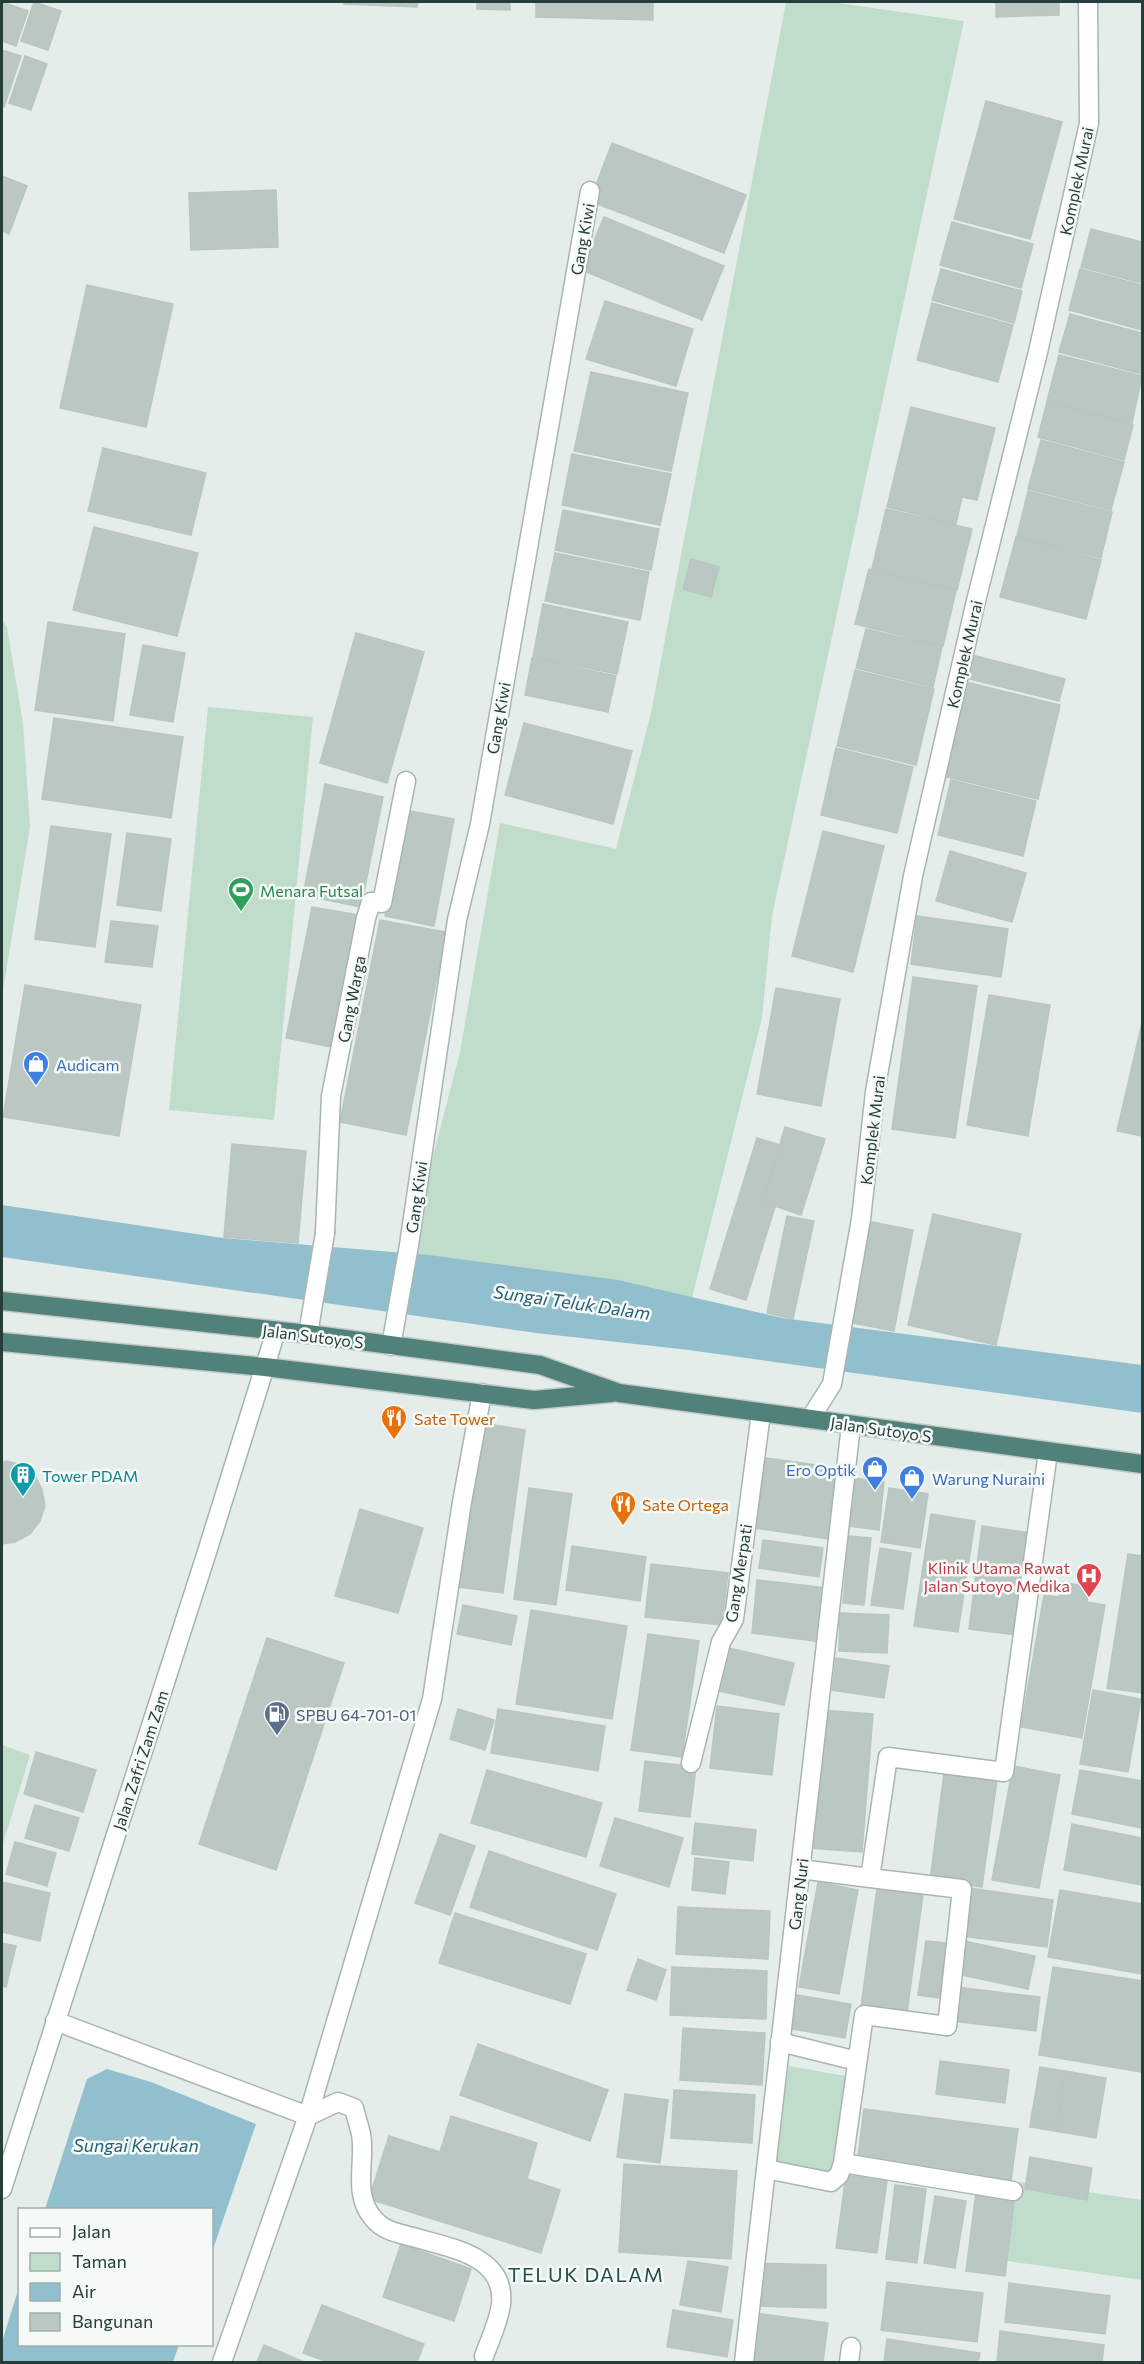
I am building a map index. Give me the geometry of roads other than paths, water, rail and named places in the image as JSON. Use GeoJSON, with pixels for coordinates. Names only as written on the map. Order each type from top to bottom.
{"type":"FeatureCollection","features":[{"type":"Feature","properties":{"kind":"highway","name":"Jalan Sutoyo S"},"geometry":{"type":"LineString","coordinates":[[2,1301],[308,1334],[540,1365],[619,1393],[1048,1452],[1142,1462]]}},
{"type":"Feature","properties":{"kind":"highway","name":"Jalan Sutoyo S"},"geometry":{"type":"LineString","coordinates":[[2,1342],[265,1367],[534,1400],[619,1393]]}},
{"type":"Feature","properties":{"kind":"street","name":"Komplek Murai"},"geometry":{"type":"LineString","coordinates":[[810,1419],[832,1384],[861,1219],[875,1092],[913,876],[975,605],[1038,352],[1089,123],[1089,4]]}},
{"type":"Feature","properties":{"kind":"street","name":"Gang Kiwi"},"geometry":{"type":"LineString","coordinates":[[391,1346],[409,1245],[457,920],[480,824],[590,191]]}},
{"type":"Feature","properties":{"kind":"street","name":"Gang Warga"},"geometry":{"type":"LineString","coordinates":[[308,1334],[325,1233],[331,1096],[366,918],[371,902],[382,903],[406,781]]}},
{"type":"Feature","properties":{"kind":"street","name":"Jalan Zafri Zam Zam"},"geometry":{"type":"LineString","coordinates":[[2,2189],[203,1567],[276,1331]]}},
{"type":"Feature","properties":{"kind":"street"},"geometry":{"type":"LineString","coordinates":[[222,2362],[308,2116],[432,1699],[462,1502],[482,1394]]}},
{"type":"Feature","properties":{"kind":"street","name":"Gang Merpati"},"geometry":{"type":"LineString","coordinates":[[691,1763],[721,1642],[734,1619],[761,1413]]}},
{"type":"Feature","properties":{"kind":"street","name":"Gang Nuri"},"geometry":{"type":"LineString","coordinates":[[744,2362],[851,1425]]}},
{"type":"Feature","properties":{"kind":"street"},"geometry":{"type":"LineString","coordinates":[[870,1878],[888,1756],[1004,1772],[1048,1452]]}},
{"type":"Feature","properties":{"kind":"street"},"geometry":{"type":"LineString","coordinates":[[766,2169],[831,2182],[839,2175],[843,2163],[864,2015],[947,2026],[962,1888],[800,1869]]}},
{"type":"Feature","properties":{"kind":"street"},"geometry":{"type":"LineString","coordinates":[[55,2021],[308,2116],[338,2102],[354,2108],[361,2134],[361,2184],[364,2201],[372,2218],[386,2229],[464,2252],[488,2264],[498,2280],[501,2304],[484,2356]]}},
{"type":"Feature","properties":{"kind":"street"},"geometry":{"type":"LineString","coordinates":[[780,2042],[857,2061]]}},
{"type":"Feature","properties":{"kind":"street"},"geometry":{"type":"LineString","coordinates":[[843,2163],[1013,2192]]}},
{"type":"Feature","properties":{"kind":"water","name":"Sungai Teluk Dalam"},"geometry":{"type":"Polygon","coordinates":[[[2,1205],[223,1238],[429,1255],[618,1280],[782,1318],[1142,1365],[1142,1413],[689,1350],[536,1333],[2,1257],[2,1205]]]}},
{"type":"Feature","properties":{"kind":"water","name":"Sungai Kerukan"},"geometry":{"type":"Polygon","coordinates":[[[107,2069],[151,2082],[256,2124],[213,2249],[213,2208],[45,2208],[87,2079],[107,2069]]]}},
{"type":"Feature","properties":{"kind":"water"},"geometry":{"type":"Polygon","coordinates":[[[18,2290],[18,2346],[179,2346],[173,2362],[2,2362],[2,2342],[18,2290]]]}},
{"type":"Feature","properties":{"kind":"place","name":"Menara Futsal"},"geometry":{"type":"Point","coordinates":[241,913]}},
{"type":"Feature","properties":{"kind":"place","name":"Audicam"},"geometry":{"type":"Point","coordinates":[36,1087]}},
{"type":"Feature","properties":{"kind":"place","name":"Sate Tower"},"geometry":{"type":"Point","coordinates":[394,1441]}},
{"type":"Feature","properties":{"kind":"place","name":"Ero Optik"},"geometry":{"type":"Point","coordinates":[875,1492]}},
{"type":"Feature","properties":{"kind":"place","name":"Tower PDAM"},"geometry":{"type":"Point","coordinates":[23,1498]}},
{"type":"Feature","properties":{"kind":"place","name":"Warung Nuraini"},"geometry":{"type":"Point","coordinates":[912,1501]}},
{"type":"Feature","properties":{"kind":"place","name":"Sate Ortega"},"geometry":{"type":"Point","coordinates":[623,1527]}},
{"type":"Feature","properties":{"kind":"place","name":"Klinik Utama Rawat Jalan Sutoyo Medika"},"geometry":{"type":"Point","coordinates":[1089,1599]}},
{"type":"Feature","properties":{"kind":"place","name":"SPBU 64-701-01"},"geometry":{"type":"Point","coordinates":[277,1737]}},
{"type":"Feature","properties":{"kind":"district","name":"TELUK DALAM"},"geometry":{"type":"Point","coordinates":[586,2274]}}]}
